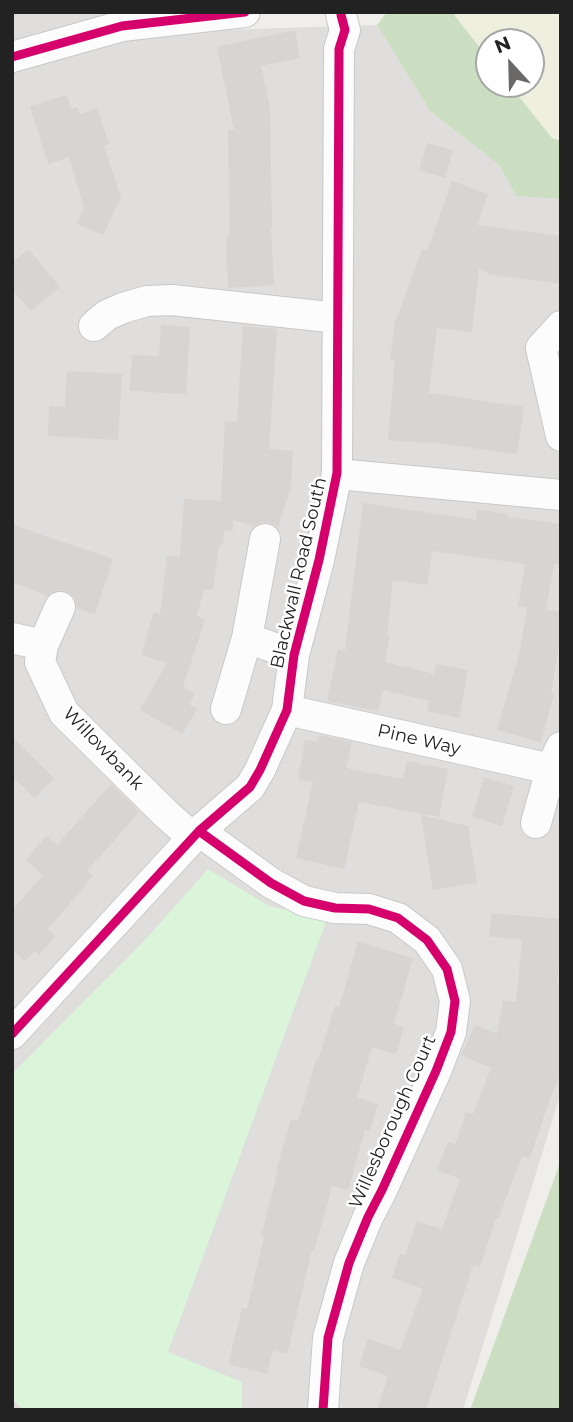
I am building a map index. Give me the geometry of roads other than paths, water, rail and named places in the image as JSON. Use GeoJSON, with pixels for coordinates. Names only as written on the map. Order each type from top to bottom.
{"type":"FeatureCollection","features":[{"type":"Feature","properties":{"kind":"street"},"geometry":{"type":"LineString","coordinates":[[12,57],[122,26],[245,12]]}},
{"type":"Feature","properties":{"kind":"street","name":"Blackwall Road South"},"geometry":{"type":"LineString","coordinates":[[12,1034],[196,834],[250,787],[287,710],[294,655],[319,560],[337,474],[339,49],[345,30],[335,13]]}},
{"type":"Feature","properties":{"kind":"street"},"geometry":{"type":"LineString","coordinates":[[94,326],[107,315],[123,308],[147,301],[172,300],[338,318]]}},
{"type":"Feature","properties":{"kind":"street"},"geometry":{"type":"LineString","coordinates":[[561,326],[541,348],[561,436]]}},
{"type":"Feature","properties":{"kind":"street"},"geometry":{"type":"LineString","coordinates":[[337,474],[561,495]]}},
{"type":"Feature","properties":{"kind":"street"},"geometry":{"type":"LineString","coordinates":[[226,709],[247,638],[265,539]]}},
{"type":"Feature","properties":{"kind":"street"},"geometry":{"type":"LineString","coordinates":[[12,638],[43,645],[60,607]]}},
{"type":"Feature","properties":{"kind":"street"},"geometry":{"type":"LineString","coordinates":[[247,638],[294,655]]}},
{"type":"Feature","properties":{"kind":"street","name":"Willowbank"},"geometry":{"type":"LineString","coordinates":[[43,645],[40,662],[64,713],[165,813],[196,834]]}},
{"type":"Feature","properties":{"kind":"street","name":"Pine Way"},"geometry":{"type":"LineString","coordinates":[[287,710],[556,758],[536,823]]}},
{"type":"Feature","properties":{"kind":"street","name":"Willesborough Court"},"geometry":{"type":"LineString","coordinates":[[196,834],[271,883],[304,901],[335,908],[369,909],[398,918],[427,940],[447,969],[455,1001],[451,1031],[440,1061],[349,1263],[328,1338],[323,1410]]}}]}
